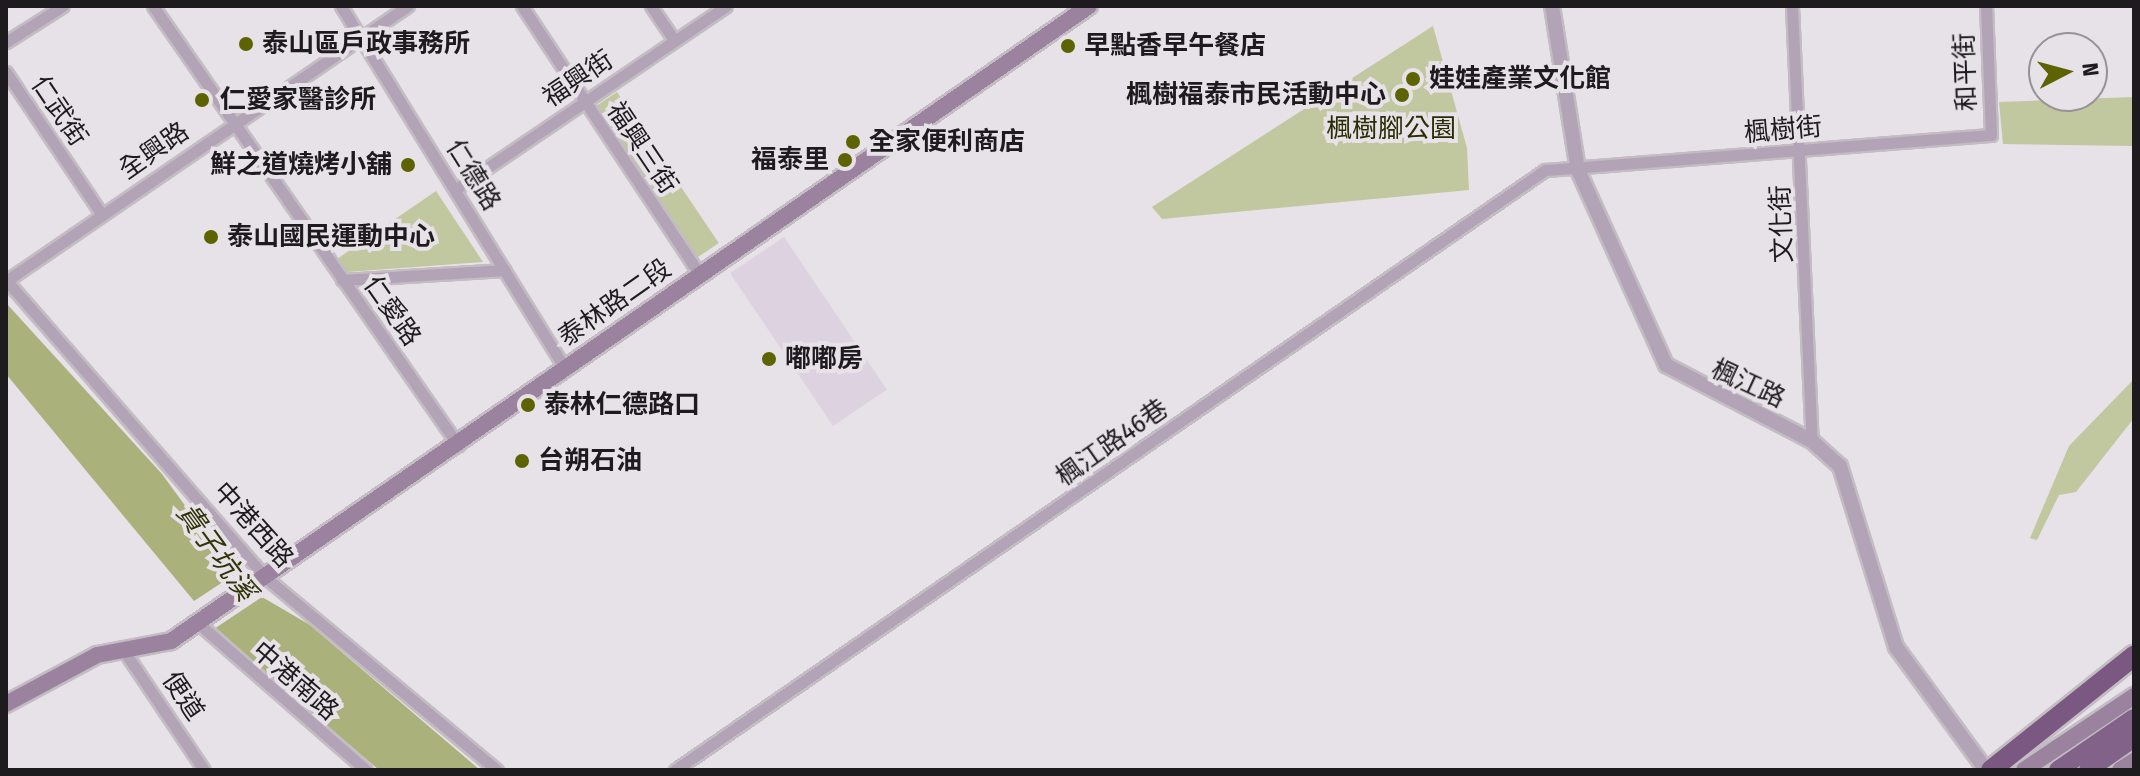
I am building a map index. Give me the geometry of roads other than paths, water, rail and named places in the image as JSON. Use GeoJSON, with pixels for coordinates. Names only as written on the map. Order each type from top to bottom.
{"type":"FeatureCollection","features":[{"type":"Feature","properties":{"kind":"highway"},"geometry":{"type":"LineString","coordinates":[[1988,770],[2134,656]]}},
{"type":"Feature","properties":{"kind":"highway"},"geometry":{"type":"LineString","coordinates":[[2058,770],[2134,718]]}},
{"type":"Feature","properties":{"kind":"highway"},"geometry":{"type":"LineString","coordinates":[[2088,770],[2134,738]]}},
{"type":"Feature","properties":{"kind":"main road","name":"泰林路二段"},"geometry":{"type":"LineString","coordinates":[[171,641],[1089,6]]}},
{"type":"Feature","properties":{"kind":"main road","name":"便道"},"geometry":{"type":"LineString","coordinates":[[6,704],[76,664],[122,648],[171,641]]}},
{"type":"Feature","properties":{"kind":"main road"},"geometry":{"type":"LineString","coordinates":[[2024,770],[2134,696]]}},
{"type":"Feature","properties":{"kind":"main road"},"geometry":{"type":"LineString","coordinates":[[2120,770],[2134,761]]}},
{"type":"Feature","properties":{"kind":"street"},"geometry":{"type":"LineString","coordinates":[[6,42],[63,6]]}},
{"type":"Feature","properties":{"kind":"street","name":"仁德路"},"geometry":{"type":"LineString","coordinates":[[341,6],[565,368]]}},
{"type":"Feature","properties":{"kind":"street","name":"全興路"},"geometry":{"type":"LineString","coordinates":[[7,281],[233,122],[408,6]]}},
{"type":"Feature","properties":{"kind":"street","name":"福興三街"},"geometry":{"type":"LineString","coordinates":[[522,6],[699,273]]}},
{"type":"Feature","properties":{"kind":"street"},"geometry":{"type":"LineString","coordinates":[[651,6],[674,40]]}},
{"type":"Feature","properties":{"kind":"street","name":"福興街"},"geometry":{"type":"LineString","coordinates":[[456,189],[726,6]]}},
{"type":"Feature","properties":{"kind":"street","name":"楓江路"},"geometry":{"type":"LineString","coordinates":[[1552,6],[1578,170],[1666,365],[1812,441],[1854,490],[1866,566],[1896,647],[1988,770]]}},
{"type":"Feature","properties":{"kind":"street","name":"文化街"},"geometry":{"type":"LineString","coordinates":[[1792,6],[1812,441]]}},
{"type":"Feature","properties":{"kind":"street","name":"和平街"},"geometry":{"type":"LineString","coordinates":[[1986,6],[1991,135]]}},
{"type":"Feature","properties":{"kind":"street","name":"仁愛路"},"geometry":{"type":"LineString","coordinates":[[160,8],[233,122],[458,445]]}},
{"type":"Feature","properties":{"kind":"street","name":"仁武街"},"geometry":{"type":"LineString","coordinates":[[6,72],[102,215]]}},
{"type":"Feature","properties":{"kind":"street","name":"楓樹街"},"geometry":{"type":"LineString","coordinates":[[1578,170],[1991,135]]}},
{"type":"Feature","properties":{"kind":"street","name":"楓江路46巷"},"geometry":{"type":"LineString","coordinates":[[675,770],[1545,170],[1578,170]]}},
{"type":"Feature","properties":{"kind":"street"},"geometry":{"type":"LineString","coordinates":[[342,280],[505,270]]}},
{"type":"Feature","properties":{"kind":"street","name":"中港西路"},"geometry":{"type":"LineString","coordinates":[[7,281],[259,580],[497,770]]}},
{"type":"Feature","properties":{"kind":"street","name":"中港南路"},"geometry":{"type":"LineString","coordinates":[[201,621],[366,770]]}},
{"type":"Feature","properties":{"kind":"street","name":"便道"},"geometry":{"type":"LineString","coordinates":[[122,648],[204,770]]}},
{"type":"Feature","properties":{"kind":"water","name":"貴子坑溪"},"geometry":{"type":"Polygon","coordinates":[[[6,303],[162,474],[235,574],[194,601],[6,374],[6,303]]]}},
{"type":"Feature","properties":{"kind":"water"},"geometry":{"type":"Polygon","coordinates":[[[262,597],[310,625],[480,770],[379,770],[214,629],[262,597]]]}},
{"type":"Feature","properties":{"kind":"place","name":"泰山區戶政事務所"},"geometry":{"type":"Point","coordinates":[246,44]}},
{"type":"Feature","properties":{"kind":"place","name":"早點香早午餐店"},"geometry":{"type":"Point","coordinates":[1068,46]}},
{"type":"Feature","properties":{"kind":"place","name":"娃娃產業文化館"},"geometry":{"type":"Point","coordinates":[1413,79]}},
{"type":"Feature","properties":{"kind":"place","name":"楓樹福泰市民活動中心"},"geometry":{"type":"Point","coordinates":[1402,95]}},
{"type":"Feature","properties":{"kind":"place","name":"仁愛家醫診所"},"geometry":{"type":"Point","coordinates":[202,100]}},
{"type":"Feature","properties":{"kind":"place","name":"全家便利商店"},"geometry":{"type":"Point","coordinates":[853,142]}},
{"type":"Feature","properties":{"kind":"place","name":"福泰里"},"geometry":{"type":"Point","coordinates":[845,160]}},
{"type":"Feature","properties":{"kind":"place","name":"鮮之道燒烤小舖"},"geometry":{"type":"Point","coordinates":[408,165]}},
{"type":"Feature","properties":{"kind":"place","name":"泰山國民運動中心"},"geometry":{"type":"Point","coordinates":[211,237]}},
{"type":"Feature","properties":{"kind":"place","name":"嘟嘟房"},"geometry":{"type":"Point","coordinates":[769,359]}},
{"type":"Feature","properties":{"kind":"place","name":"泰林仁德路口"},"geometry":{"type":"Point","coordinates":[528,405]}},
{"type":"Feature","properties":{"kind":"place","name":"台朔石油"},"geometry":{"type":"Point","coordinates":[522,461]}},
{"type":"Feature","properties":{"kind":"park label","name":"楓樹腳公園"},"geometry":{"type":"Point","coordinates":[1391,129]}}]}
